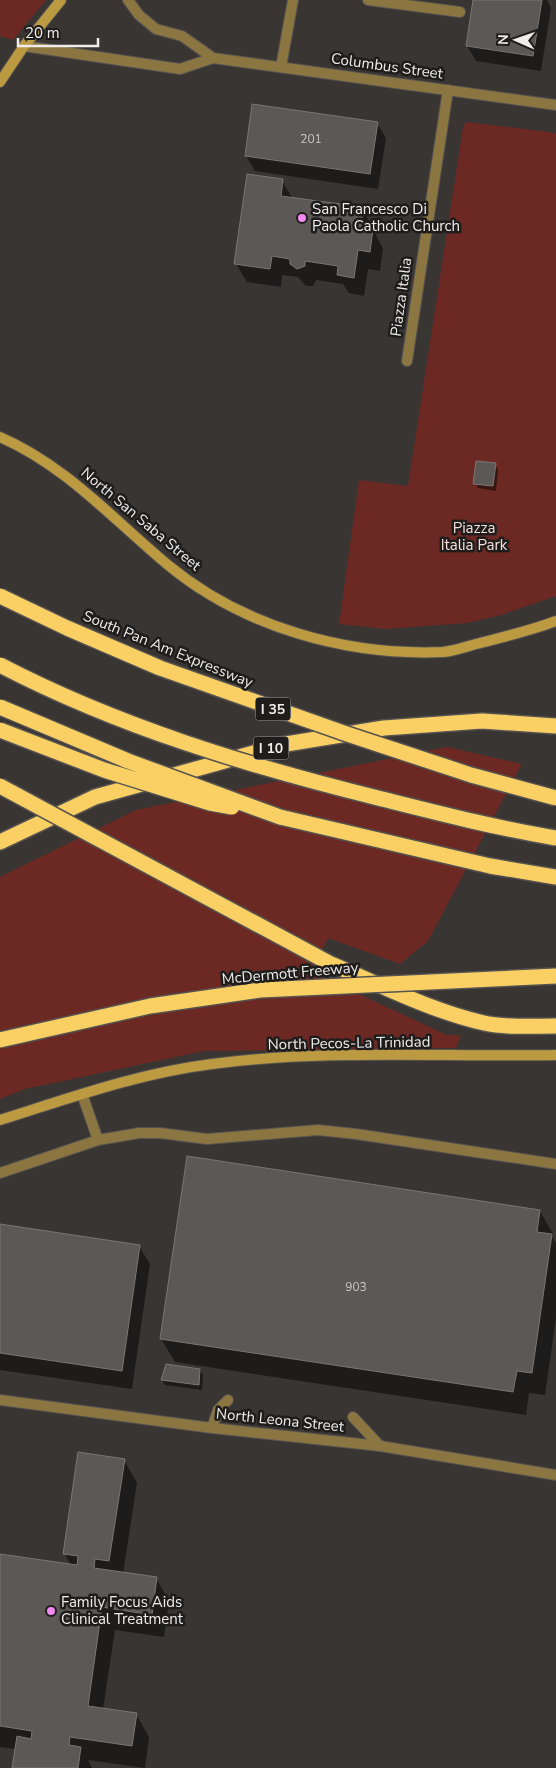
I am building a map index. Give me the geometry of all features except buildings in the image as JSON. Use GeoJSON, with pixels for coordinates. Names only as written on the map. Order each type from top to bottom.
{"type":"FeatureCollection","features":[{"type":"Feature","properties":{"kind":"highway","name":"South Pan Am Expressway"},"geometry":{"type":"LineString","coordinates":[[0,596],[67,628],[178,675],[471,775],[556,798]]}},
{"type":"Feature","properties":{"kind":"highway"},"geometry":{"type":"LineString","coordinates":[[0,665],[60,694],[146,728],[225,756],[311,782],[499,828],[556,838]]}},
{"type":"Feature","properties":{"kind":"highway"},"geometry":{"type":"LineString","coordinates":[[0,707],[128,761],[280,817]]}},
{"type":"Feature","properties":{"kind":"highway","name":"I 10"},"geometry":{"type":"LineString","coordinates":[[0,842],[94,797],[286,744],[384,728],[482,721],[556,726]]}},
{"type":"Feature","properties":{"kind":"highway"},"geometry":{"type":"LineString","coordinates":[[0,730],[104,770],[210,803],[280,817],[490,866],[556,877]]}},
{"type":"Feature","properties":{"kind":"highway"},"geometry":{"type":"LineString","coordinates":[[0,786],[331,964],[434,1008],[484,1023],[509,1026],[556,1026]]}},
{"type":"Feature","properties":{"kind":"highway","name":"McDermott Freeway"},"geometry":{"type":"LineString","coordinates":[[0,1040],[150,1006],[260,990],[556,976]]}},
{"type":"Feature","properties":{"kind":"main road"},"geometry":{"type":"LineString","coordinates":[[0,82],[24,46],[61,0]]}},
{"type":"Feature","properties":{"kind":"main road","name":"North San Saba Street"},"geometry":{"type":"LineString","coordinates":[[0,437],[14,443],[62,474],[170,567],[201,588],[245,615],[293,632],[340,644],[379,649],[445,652],[533,630],[556,621]]}},
{"type":"Feature","properties":{"kind":"main road","name":"North Pecos-La Trinidad"},"geometry":{"type":"LineString","coordinates":[[0,1120],[123,1081],[211,1064],[313,1056],[556,1055]]}},
{"type":"Feature","properties":{"kind":"street","name":"Columbus Street"},"geometry":{"type":"LineString","coordinates":[[128,0],[139,15],[156,29],[182,36],[213,58]]}},
{"type":"Feature","properties":{"kind":"street"},"geometry":{"type":"LineString","coordinates":[[281,67],[293,0]]}},
{"type":"Feature","properties":{"kind":"street"},"geometry":{"type":"LineString","coordinates":[[368,0],[460,12]]}},
{"type":"Feature","properties":{"kind":"street","name":"Columbus Street"},"geometry":{"type":"LineString","coordinates":[[24,46],[180,69],[213,58],[556,105]]}},
{"type":"Feature","properties":{"kind":"street","name":"Piazza Italia"},"geometry":{"type":"LineString","coordinates":[[407,361],[448,90]]}},
{"type":"Feature","properties":{"kind":"street"},"geometry":{"type":"LineString","coordinates":[[82,1094],[98,1140]]}},
{"type":"Feature","properties":{"kind":"street"},"geometry":{"type":"LineString","coordinates":[[0,1173],[98,1140],[139,1133],[160,1133],[207,1139],[318,1130],[556,1164]]}},
{"type":"Feature","properties":{"kind":"street","name":"North Leona Street"},"geometry":{"type":"LineString","coordinates":[[0,1400],[212,1428],[380,1446],[556,1475]]}},
{"type":"Feature","properties":{"kind":"street"},"geometry":{"type":"LineString","coordinates":[[212,1428],[218,1410],[228,1400]]}},
{"type":"Feature","properties":{"kind":"street"},"geometry":{"type":"LineString","coordinates":[[353,1416],[380,1446]]}},
{"type":"Feature","properties":{"kind":"green space"},"geometry":{"type":"Polygon","coordinates":[[[0,0],[46,0],[13,40],[0,36],[0,0]]]}},
{"type":"Feature","properties":{"kind":"green space","name":"Piazza Italia Park"},"geometry":{"type":"Polygon","coordinates":[[[466,122],[556,134],[556,596],[501,615],[467,623],[385,629],[339,624],[359,480],[408,486],[463,127],[466,122]]]}},
{"type":"Feature","properties":{"kind":"green space"},"geometry":{"type":"Polygon","coordinates":[[[447,747],[522,764],[428,941],[400,964],[328,938],[311,972],[447,1035],[461,1035],[456,1048],[204,1051],[25,1089],[0,1099],[0,877],[136,810],[447,747]]]}},
{"type":"Feature","properties":{"kind":"place","name":"San Francesco Di Paola Catholic Church"},"geometry":{"type":"Point","coordinates":[302,218]}},
{"type":"Feature","properties":{"kind":"place","name":"Family Focus Aids Clinical Treatment"},"geometry":{"type":"Point","coordinates":[51,1611]}}]}
